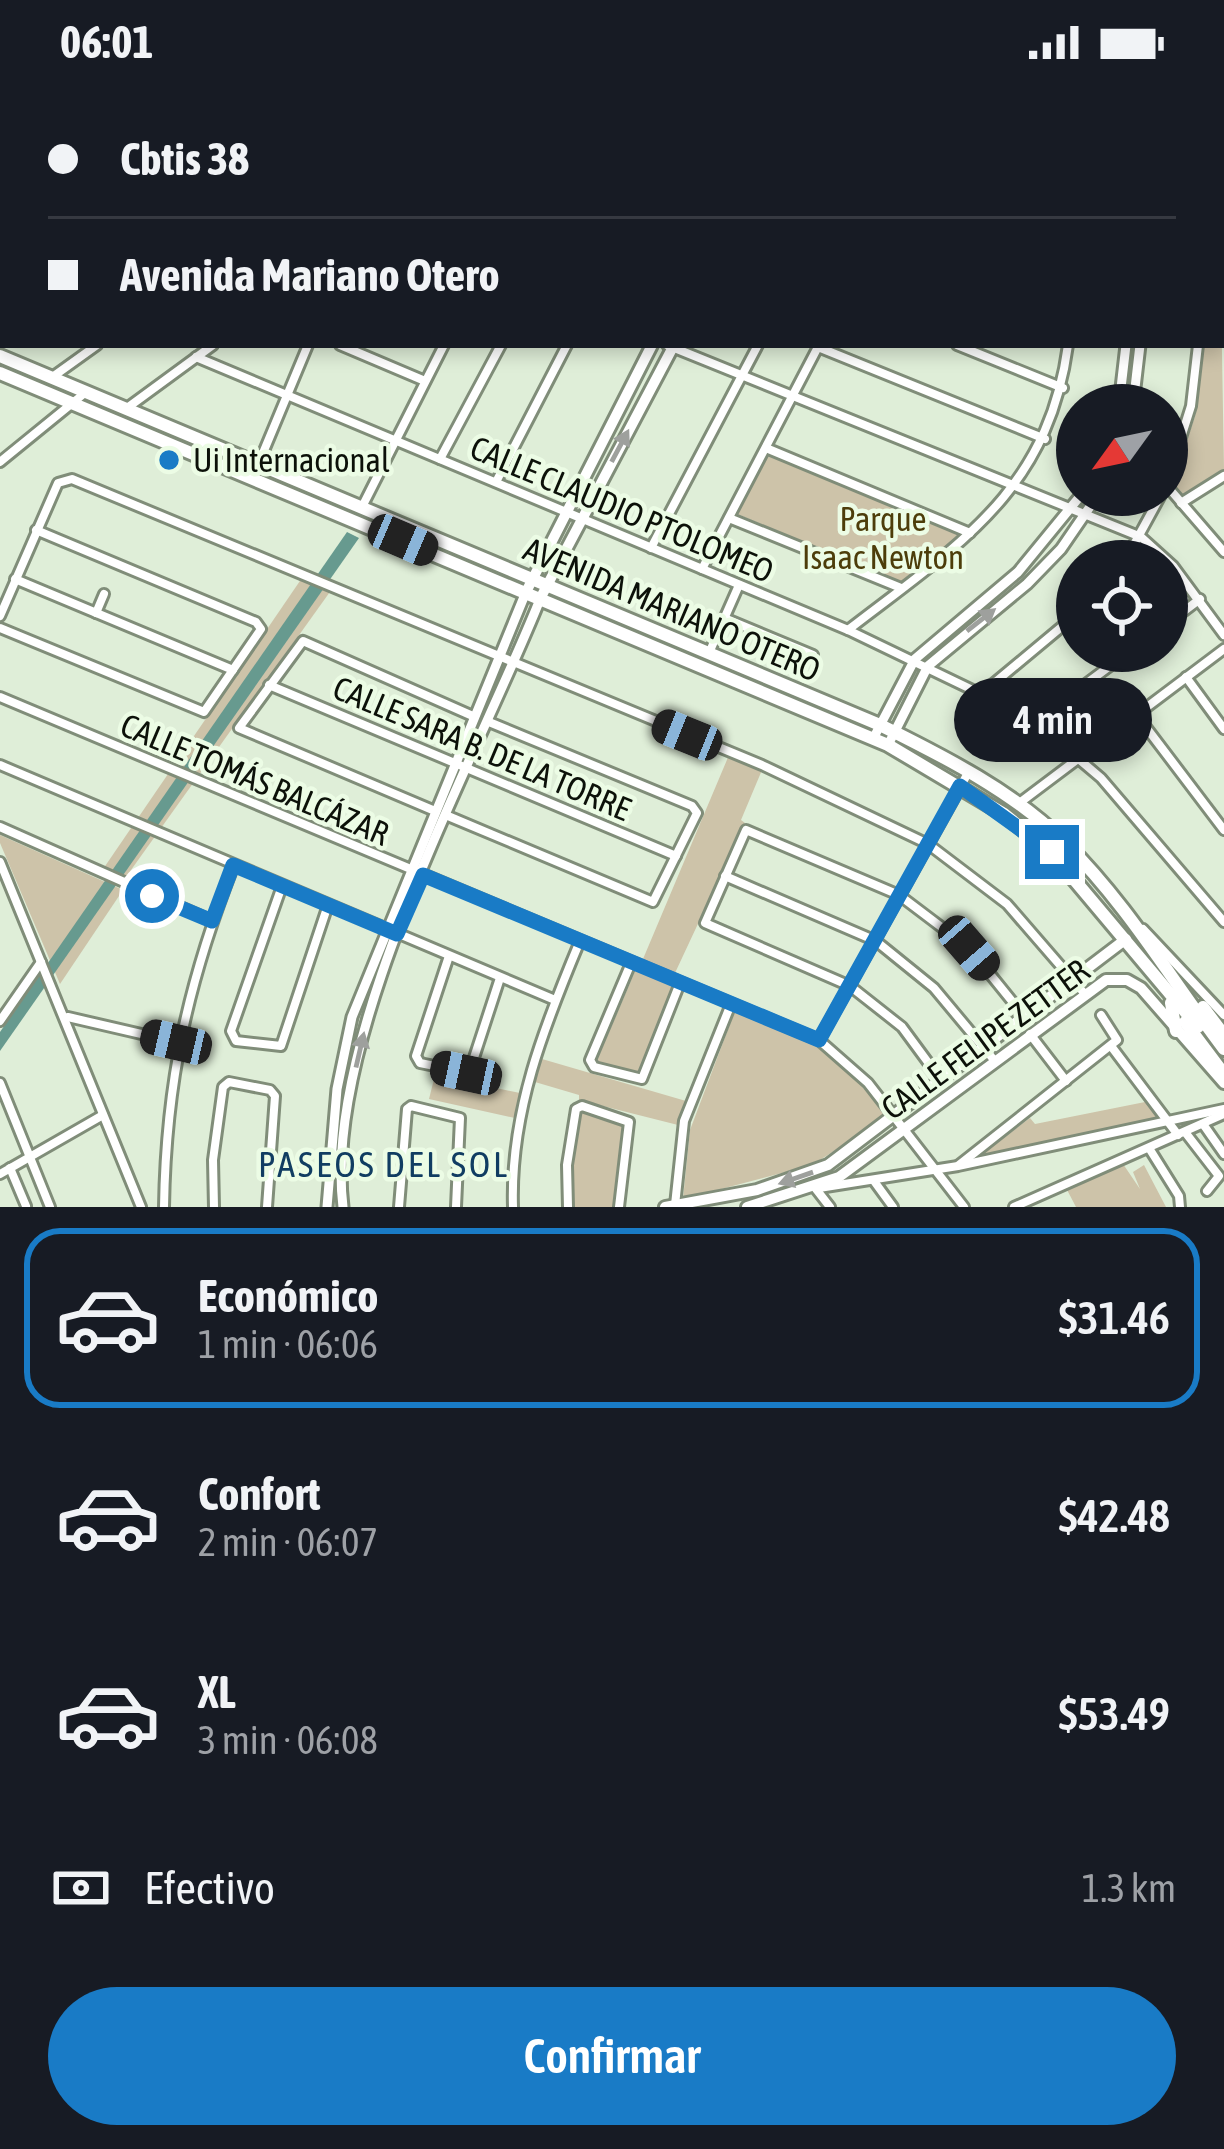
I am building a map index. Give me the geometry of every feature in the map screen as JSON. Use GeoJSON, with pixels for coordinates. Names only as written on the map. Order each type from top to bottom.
{"type":"FeatureCollection","features":[{"type":"Feature","properties":{"kind":"main road"},"geometry":{"type":"LineString","coordinates":[[528,586],[650,348]]}},
{"type":"Feature","properties":{"kind":"main road"},"geometry":{"type":"LineString","coordinates":[[543,592],[671,348]]}},
{"type":"Feature","properties":{"kind":"main road","name":"AVENIDA MARIANO OTERO"},"geometry":{"type":"LineString","coordinates":[[0,356],[52,378],[82,398],[877,731]]}},
{"type":"Feature","properties":{"kind":"main road","name":"AVENIDA MARIANO OTERO"},"geometry":{"type":"LineString","coordinates":[[0,373],[125,409],[362,508],[528,586]]}},
{"type":"Feature","properties":{"kind":"main road","name":"AVENIDA MARIANO OTERO"},"geometry":{"type":"LineString","coordinates":[[543,592],[709,653],[877,731],[1016,805],[1064,841],[1124,912],[1224,1061]]}},
{"type":"Feature","properties":{"kind":"main road","name":"AVENIDA MARIANO OTERO"},"geometry":{"type":"LineString","coordinates":[[964,779],[1052,852],[1224,1049]]}},
{"type":"Feature","properties":{"kind":"main road"},"geometry":{"type":"LineString","coordinates":[[1124,912],[1224,1035]]}},
{"type":"Feature","properties":{"kind":"main road","name":"CALLE FELIPE ZETTER"},"geometry":{"type":"LineString","coordinates":[[670,1206],[808,1175],[896,1118],[1126,939]]}},
{"type":"Feature","properties":{"kind":"main road"},"geometry":{"type":"LineString","coordinates":[[1140,957],[1224,1074]]}},
{"type":"Feature","properties":{"kind":"main road","name":"CALLE FELIPE ZETTER"},"geometry":{"type":"LineString","coordinates":[[747,1207],[817,1188],[905,1130],[1084,993],[1112,979],[1134,983],[1224,1084]]}},
{"type":"Feature","properties":{"kind":"main road"},"geometry":{"type":"LineString","coordinates":[[1171,1004],[1177,1031]]}},
{"type":"Feature","properties":{"kind":"main road"},"geometry":{"type":"LineString","coordinates":[[1208,1070],[1224,1094]]}},
{"type":"Feature","properties":{"kind":"street"},"geometry":{"type":"LineString","coordinates":[[52,378],[93,348]]}},
{"type":"Feature","properties":{"kind":"street"},"geometry":{"type":"LineString","coordinates":[[125,409],[209,348]]}},
{"type":"Feature","properties":{"kind":"street"},"geometry":{"type":"LineString","coordinates":[[258,465],[307,348]]}},
{"type":"Feature","properties":{"kind":"street"},"geometry":{"type":"LineString","coordinates":[[347,348],[425,381]]}},
{"type":"Feature","properties":{"kind":"street"},"geometry":{"type":"LineString","coordinates":[[362,508],[442,348]]}},
{"type":"Feature","properties":{"kind":"street"},"geometry":{"type":"LineString","coordinates":[[440,459],[499,348]]}},
{"type":"Feature","properties":{"kind":"street"},"geometry":{"type":"LineString","coordinates":[[496,482],[565,348]]}},
{"type":"Feature","properties":{"kind":"street"},"geometry":{"type":"LineString","coordinates":[[677,348],[1056,501]]}},
{"type":"Feature","properties":{"kind":"street"},"geometry":{"type":"LineString","coordinates":[[651,548],[756,348]]}},
{"type":"Feature","properties":{"kind":"street"},"geometry":{"type":"LineString","coordinates":[[702,569],[818,348]]}},
{"type":"Feature","properties":{"kind":"street"},"geometry":{"type":"LineString","coordinates":[[824,348],[1045,439]]}},
{"type":"Feature","properties":{"kind":"street"},"geometry":{"type":"LineString","coordinates":[[964,348],[1056,385]]}},
{"type":"Feature","properties":{"kind":"street"},"geometry":{"type":"LineString","coordinates":[[1064,384],[1069,348]]}},
{"type":"Feature","properties":{"kind":"street"},"geometry":{"type":"LineString","coordinates":[[1121,384],[1126,348]]}},
{"type":"Feature","properties":{"kind":"street"},"geometry":{"type":"LineString","coordinates":[[1135,384],[1140,348]]}},
{"type":"Feature","properties":{"kind":"street"},"geometry":{"type":"LineString","coordinates":[[1188,416],[1198,348]]}},
{"type":"Feature","properties":{"kind":"street","name":"CALLE CLAUDIO PTOLOMEO"},"geometry":{"type":"LineString","coordinates":[[196,357],[848,630],[981,694],[1078,758],[1136,813],[1224,922]]}},
{"type":"Feature","properties":{"kind":"street"},"geometry":{"type":"LineString","coordinates":[[3,457],[82,398]]}},
{"type":"Feature","properties":{"kind":"street"},"geometry":{"type":"LineString","coordinates":[[848,630],[970,533],[1016,486],[1045,439],[1056,408]]}},
{"type":"Feature","properties":{"kind":"street"},"geometry":{"type":"LineString","coordinates":[[766,448],[970,533]]}},
{"type":"Feature","properties":{"kind":"street"},"geometry":{"type":"LineString","coordinates":[[1188,498],[1224,476]]}},
{"type":"Feature","properties":{"kind":"street"},"geometry":{"type":"LineString","coordinates":[[0,616],[64,478],[762,765],[928,844],[1006,904],[1084,993]]}},
{"type":"Feature","properties":{"kind":"street"},"geometry":{"type":"LineString","coordinates":[[1188,510],[1224,552]]}},
{"type":"Feature","properties":{"kind":"street"},"geometry":{"type":"LineString","coordinates":[[877,731],[915,659],[1018,572],[1067,516]]}},
{"type":"Feature","properties":{"kind":"street"},"geometry":{"type":"LineString","coordinates":[[891,738],[928,666],[1027,584],[1085,516]]}},
{"type":"Feature","properties":{"kind":"street"},"geometry":{"type":"LineString","coordinates":[[1092,516],[1141,537],[1200,599],[1224,635]]}},
{"type":"Feature","properties":{"kind":"street"},"geometry":{"type":"LineString","coordinates":[[1139,540],[1151,516]]}},
{"type":"Feature","properties":{"kind":"street"},"geometry":{"type":"LineString","coordinates":[[729,518],[902,589]]}},
{"type":"Feature","properties":{"kind":"street"},"geometry":{"type":"LineString","coordinates":[[0,628],[204,712],[260,629],[256,622],[36,530]]}},
{"type":"Feature","properties":{"kind":"street"},"geometry":{"type":"LineString","coordinates":[[15,579],[233,670]]}},
{"type":"Feature","properties":{"kind":"street"},"geometry":{"type":"LineString","coordinates":[[709,653],[739,584]]}},
{"type":"Feature","properties":{"kind":"street"},"geometry":{"type":"LineString","coordinates":[[327,1207],[337,1089],[352,1017],[528,586]]}},
{"type":"Feature","properties":{"kind":"street"},"geometry":{"type":"LineString","coordinates":[[343,1207],[351,1091],[367,1021],[397,934],[543,592]]}},
{"type":"Feature","properties":{"kind":"street"},"geometry":{"type":"LineString","coordinates":[[96,613],[104,594]]}},
{"type":"Feature","properties":{"kind":"street"},"geometry":{"type":"LineString","coordinates":[[1188,608],[1200,599]]}},
{"type":"Feature","properties":{"kind":"street"},"geometry":{"type":"LineString","coordinates":[[724,618],[813,655]]}},
{"type":"Feature","properties":{"kind":"street"},"geometry":{"type":"LineString","coordinates":[[981,694],[1056,632]]}},
{"type":"Feature","properties":{"kind":"street"},"geometry":{"type":"LineString","coordinates":[[435,811],[239,728],[298,644],[475,717]]}},
{"type":"Feature","properties":{"kind":"street"},"geometry":{"type":"LineString","coordinates":[[1016,805],[1224,649]]}},
{"type":"Feature","properties":{"kind":"street"},"geometry":{"type":"LineString","coordinates":[[1032,724],[1102,672]]}},
{"type":"Feature","properties":{"kind":"street"},"geometry":{"type":"LineString","coordinates":[[1186,677],[1224,728]]}},
{"type":"Feature","properties":{"kind":"street","name":"CALLE SARA B. DE LA TORRE"},"geometry":{"type":"LineString","coordinates":[[269,685],[676,856]]}},
{"type":"Feature","properties":{"kind":"street","name":"CALLE TOMÁS BALCÁZAR"},"geometry":{"type":"LineString","coordinates":[[0,697],[819,1040],[859,1072],[964,1207]]}},
{"type":"Feature","properties":{"kind":"street"},"geometry":{"type":"LineString","coordinates":[[1136,714],[1224,830]]}},
{"type":"Feature","properties":{"kind":"street"},"geometry":{"type":"LineString","coordinates":[[448,816],[655,902],[676,856],[696,809],[489,722]]}},
{"type":"Feature","properties":{"kind":"street"},"geometry":{"type":"LineString","coordinates":[[0,765],[555,1000]]}},
{"type":"Feature","properties":{"kind":"street"},"geometry":{"type":"LineString","coordinates":[[819,1040],[964,779]]}},
{"type":"Feature","properties":{"kind":"street"},"geometry":{"type":"LineString","coordinates":[[0,827],[212,921]]}},
{"type":"Feature","properties":{"kind":"street"},"geometry":{"type":"LineString","coordinates":[[942,1082],[902,1027],[850,986],[705,923],[746,830],[899,895],[969,948],[1025,1017]]}},
{"type":"Feature","properties":{"kind":"street"},"geometry":{"type":"LineString","coordinates":[[0,862],[68,1017],[141,1207]]}},
{"type":"Feature","properties":{"kind":"street"},"geometry":{"type":"LineString","coordinates":[[164,1207],[176,1042],[233,865]]}},
{"type":"Feature","properties":{"kind":"street"},"geometry":{"type":"LineString","coordinates":[[725,876],[876,940],[934,988],[994,1060]]}},
{"type":"Feature","properties":{"kind":"street"},"geometry":{"type":"LineString","coordinates":[[282,886],[251,963],[233,1038],[280,1047],[328,905]]}},
{"type":"Feature","properties":{"kind":"street"},"geometry":{"type":"LineString","coordinates":[[1139,926],[1166,947],[1224,1015]]}},
{"type":"Feature","properties":{"kind":"street"},"geometry":{"type":"LineString","coordinates":[[512,1207],[521,1108],[555,1000],[580,941]]}},
{"type":"Feature","properties":{"kind":"street"},"geometry":{"type":"LineString","coordinates":[[449,956],[417,1061],[469,1073],[500,978]]}},
{"type":"Feature","properties":{"kind":"street"},"geometry":{"type":"LineString","coordinates":[[0,1021],[42,960]]}},
{"type":"Feature","properties":{"kind":"street"},"geometry":{"type":"LineString","coordinates":[[631,963],[590,1064],[642,1079],[680,983]]}},
{"type":"Feature","properties":{"kind":"street"},"geometry":{"type":"LineString","coordinates":[[670,1206],[684,1121],[731,1004]]}},
{"type":"Feature","properties":{"kind":"street"},"geometry":{"type":"LineString","coordinates":[[1101,1015],[1167,1120],[1219,1176],[1207,1191]]}},
{"type":"Feature","properties":{"kind":"street"},"geometry":{"type":"LineString","coordinates":[[68,1017],[176,1042]]}},
{"type":"Feature","properties":{"kind":"street"},"geometry":{"type":"LineString","coordinates":[[1029,1033],[1066,1081]]}},
{"type":"Feature","properties":{"kind":"street"},"geometry":{"type":"LineString","coordinates":[[958,1166],[1114,1042]]}},
{"type":"Feature","properties":{"kind":"street"},"geometry":{"type":"LineString","coordinates":[[0,1083],[50,1207]]}},
{"type":"Feature","properties":{"kind":"street"},"geometry":{"type":"LineString","coordinates":[[214,1207],[213,1160],[224,1083],[274,1094],[267,1207]]}},
{"type":"Feature","properties":{"kind":"street"},"geometry":{"type":"LineString","coordinates":[[337,1089],[351,1091]]}},
{"type":"Feature","properties":{"kind":"street"},"geometry":{"type":"LineString","coordinates":[[400,1207],[408,1107],[460,1118],[456,1207]]}},
{"type":"Feature","properties":{"kind":"street"},"geometry":{"type":"LineString","coordinates":[[568,1207],[567,1165],[578,1107],[629,1122],[619,1207]]}},
{"type":"Feature","properties":{"kind":"street"},"geometry":{"type":"LineString","coordinates":[[830,1207],[817,1188],[958,1166],[1224,1111]]}},
{"type":"Feature","properties":{"kind":"street"},"geometry":{"type":"LineString","coordinates":[[1027,1204],[1224,1111]]}},
{"type":"Feature","properties":{"kind":"street"},"geometry":{"type":"LineString","coordinates":[[0,1174],[103,1115]]}},
{"type":"Feature","properties":{"kind":"street"},"geometry":{"type":"LineString","coordinates":[[1203,1124],[1224,1154]]}},
{"type":"Feature","properties":{"kind":"street"},"geometry":{"type":"LineString","coordinates":[[1149,1148],[1179,1196],[1180,1207]]}},
{"type":"Feature","properties":{"kind":"street"},"geometry":{"type":"LineString","coordinates":[[10,1168],[26,1207]]}},
{"type":"Feature","properties":{"kind":"street"},"geometry":{"type":"LineString","coordinates":[[874,1181],[893,1207]]}},
{"type":"Feature","properties":{"kind":"green space"},"geometry":{"type":"Polygon","coordinates":[[[1203,348],[1222,348],[1224,470],[1188,493],[1188,437],[1203,348]]]}},
{"type":"Feature","properties":{"kind":"green space","name":"Parque Isaac Newton"},"geometry":{"type":"Polygon","coordinates":[[[768,455],[962,533],[901,583],[737,514],[768,455]]]}},
{"type":"Feature","properties":{"kind":"green space"},"geometry":{"type":"Polygon","coordinates":[[[304,575],[332,589],[121,884],[99,875],[304,575]]]}},
{"type":"Feature","properties":{"kind":"green space"},"geometry":{"type":"Polygon","coordinates":[[[729,755],[762,770],[741,820],[745,823],[675,973],[643,959],[729,755]]]}},
{"type":"Feature","properties":{"kind":"green space"},"geometry":{"type":"Polygon","coordinates":[[[0,835],[123,890],[60,984],[0,843],[0,835]]]}},
{"type":"Feature","properties":{"kind":"green space"},"geometry":{"type":"Polygon","coordinates":[[[636,969],[673,985],[640,1077],[596,1062],[636,969]]]}},
{"type":"Feature","properties":{"kind":"green space"},"geometry":{"type":"Polygon","coordinates":[[[736,1008],[821,1050],[854,1078],[886,1118],[812,1165],[683,1199],[690,1130],[736,1008]]]}},
{"type":"Feature","properties":{"kind":"green space"},"geometry":{"type":"Polygon","coordinates":[[[542,1059],[686,1101],[678,1125],[579,1100],[579,1095],[535,1082],[542,1059]]]}},
{"type":"Feature","properties":{"kind":"green space"},"geometry":{"type":"Polygon","coordinates":[[[435,1075],[520,1093],[515,1118],[429,1099],[435,1075]]]}},
{"type":"Feature","properties":{"kind":"green space"},"geometry":{"type":"Polygon","coordinates":[[[1150,1101],[1163,1118],[980,1155],[1030,1118],[1035,1124],[1150,1101]]]}},
{"type":"Feature","properties":{"kind":"green space"},"geometry":{"type":"Polygon","coordinates":[[[581,1110],[625,1122],[617,1207],[571,1207],[572,1152],[581,1110]]]}},
{"type":"Feature","properties":{"kind":"green space"},"geometry":{"type":"Polygon","coordinates":[[[1121,1161],[1140,1189],[1133,1172],[1144,1165],[1166,1207],[1076,1207],[1065,1186],[1121,1161]]]}},
{"type":"Feature","properties":{"kind":"water"},"geometry":{"type":"Polygon","coordinates":[[[347,532],[359,538],[0,1051],[0,1032],[347,532]]]}},
{"type":"Feature","properties":{"kind":"place","name":"Ui Internacional"},"geometry":{"type":"Point","coordinates":[169,460]}},
{"type":"Feature","properties":{"kind":"district","name":"PASEOS DEL SOL"},"geometry":{"type":"Point","coordinates":[384,1164]}},
{"type":"Feature","properties":{"kind":"route"},"geometry":{"type":"LineString","coordinates":[[152,896],[212,921],[233,865],[397,934],[423,875],[819,1040],[960,786],[1052,852]]}}]}
